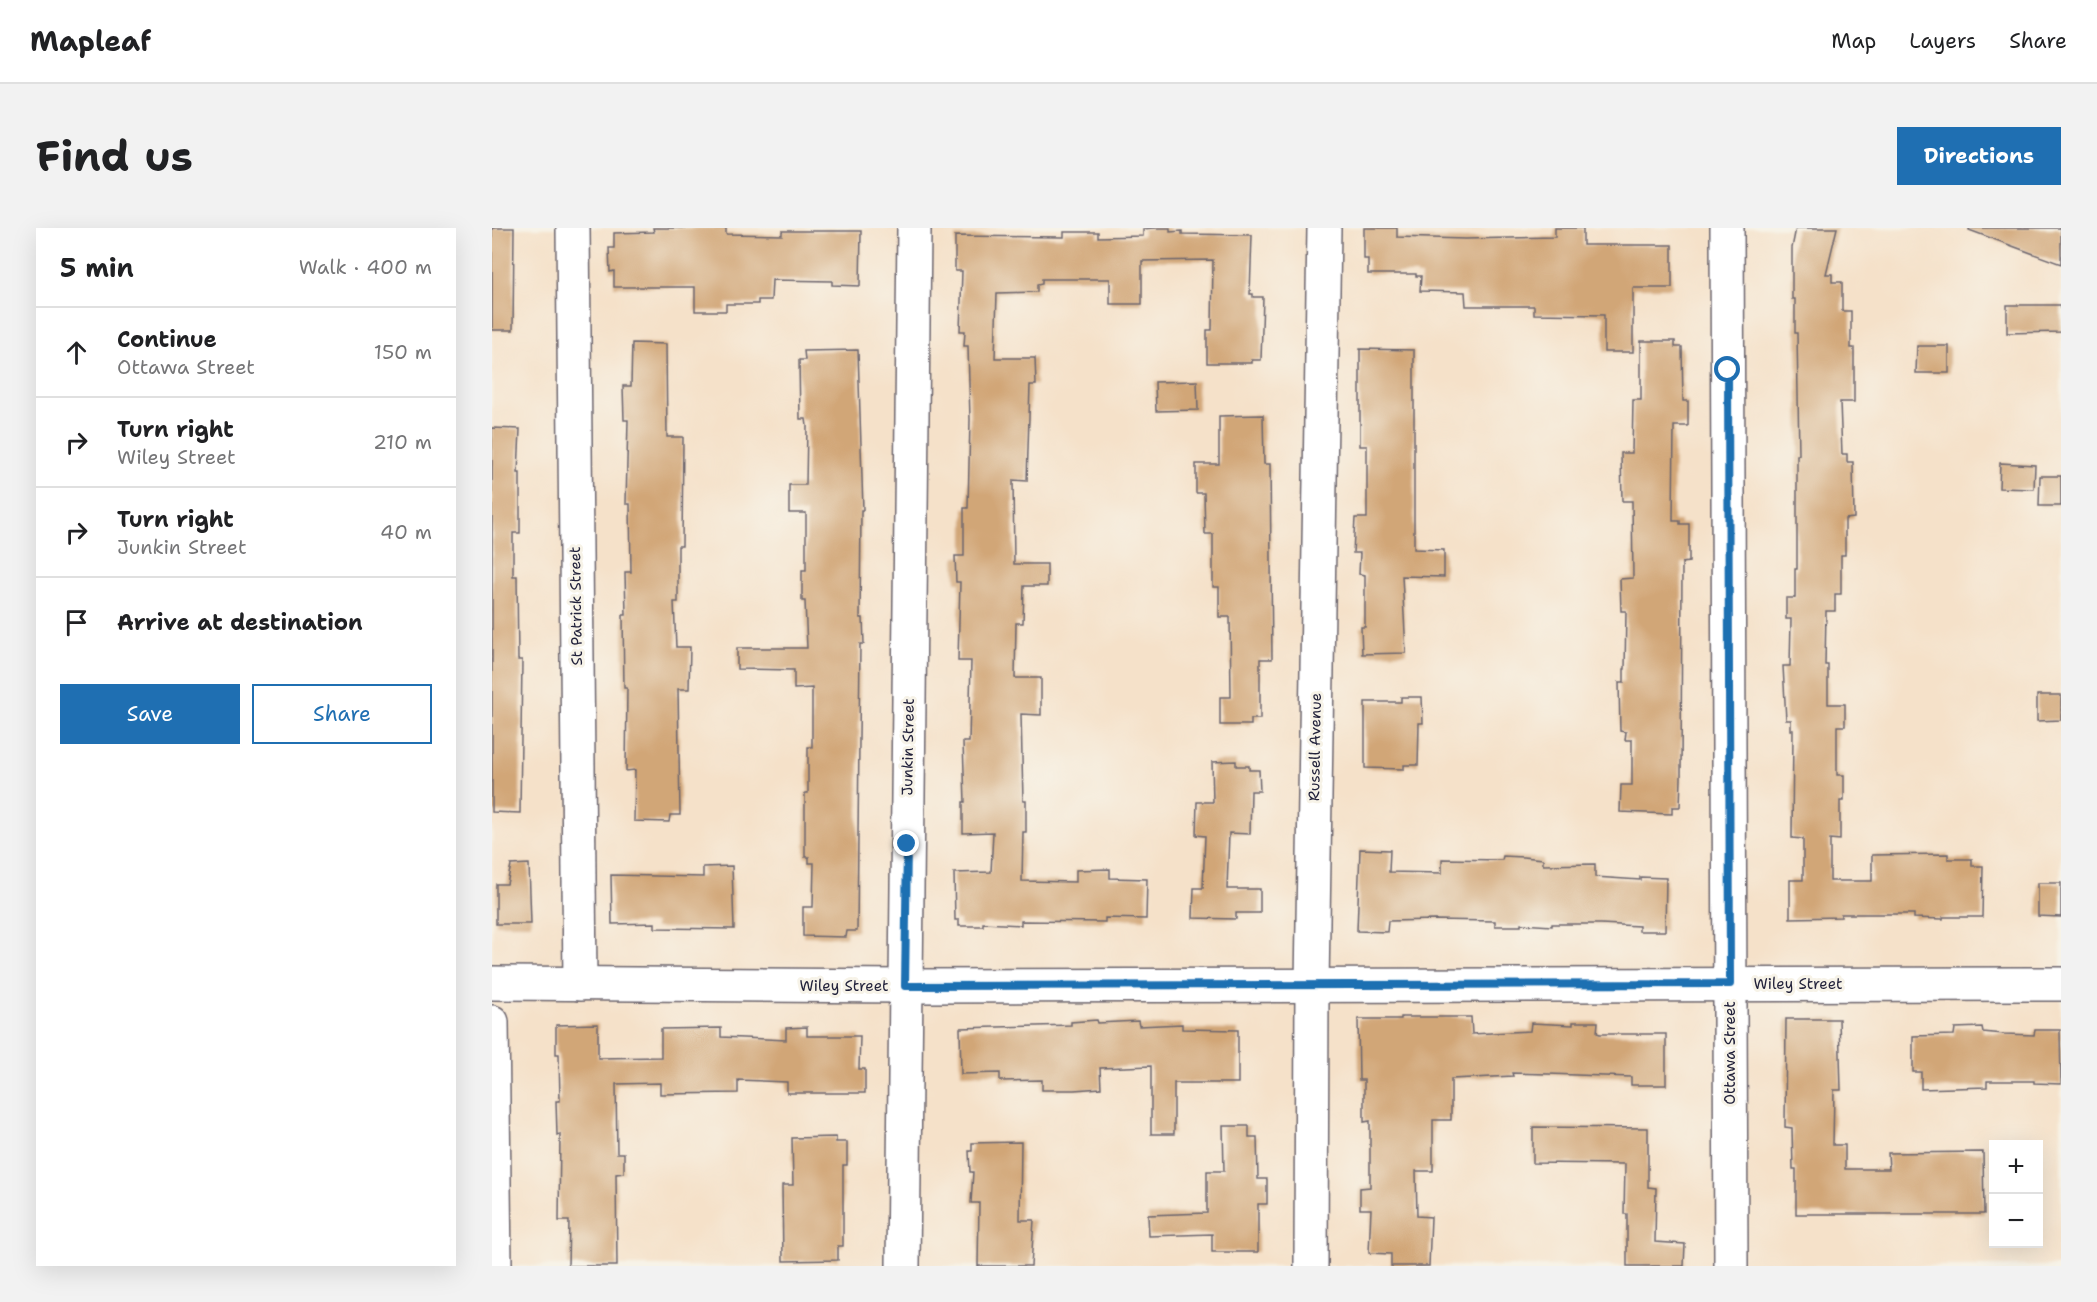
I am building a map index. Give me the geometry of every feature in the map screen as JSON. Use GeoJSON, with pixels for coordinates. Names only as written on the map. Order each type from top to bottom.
{"type":"FeatureCollection","features":[{"type":"Feature","properties":{"kind":"street","name":"St Patrick Street"},"geometry":{"type":"LineString","coordinates":[[573,228],[580,984]]}},
{"type":"Feature","properties":{"kind":"street","name":"Junkin Street"},"geometry":{"type":"LineString","coordinates":[[903,1266],[914,228]]}},
{"type":"Feature","properties":{"kind":"street","name":"Russell Avenue"},"geometry":{"type":"LineString","coordinates":[[1311,1266],[1311,984],[1324,228]]}},
{"type":"Feature","properties":{"kind":"street","name":"Ottawa Street"},"geometry":{"type":"LineString","coordinates":[[1727,228],[1731,1266]]}},
{"type":"Feature","properties":{"kind":"street","name":"Wiley Street"},"geometry":{"type":"LineString","coordinates":[[492,983],[905,986],[2061,984]]}},
{"type":"Feature","properties":{"kind":"street"},"geometry":{"type":"LineString","coordinates":[[492,1022],[495,1266]]}},
{"type":"Feature","properties":{"kind":"building"},"geometry":{"type":"Polygon","coordinates":[[[492,228],[514,228],[513,330],[492,330],[492,228]]]}},
{"type":"Feature","properties":{"kind":"building"},"geometry":{"type":"Polygon","coordinates":[[[653,228],[726,228],[726,234],[782,235],[782,231],[861,231],[860,286],[832,285],[832,281],[772,280],[771,300],[758,300],[758,304],[726,304],[726,311],[695,311],[695,287],[614,287],[614,271],[610,272],[609,248],[614,248],[614,233],[654,232],[653,228]]]}},
{"type":"Feature","properties":{"kind":"building"},"geometry":{"type":"Polygon","coordinates":[[[1170,228],[1170,232],[1182,231],[1182,234],[1252,235],[1250,294],[1253,294],[1253,297],[1263,297],[1261,360],[1252,360],[1252,363],[1207,363],[1207,330],[1212,330],[1213,260],[1142,261],[1142,304],[1110,304],[1110,279],[1042,279],[1042,284],[1037,285],[1037,292],[997,293],[995,358],[1035,358],[1036,385],[1030,385],[1027,481],[1013,480],[1014,564],[1047,564],[1047,586],[1024,586],[1023,623],[1016,623],[1015,678],[1041,678],[1041,715],[1021,714],[1023,801],[1026,801],[1022,881],[1076,882],[1076,870],[1110,869],[1110,878],[1147,879],[1146,919],[1105,918],[1105,922],[1021,921],[1021,925],[983,923],[983,926],[959,926],[959,920],[955,920],[954,873],[991,872],[993,832],[963,833],[963,802],[965,802],[963,742],[969,742],[971,661],[958,661],[960,582],[956,582],[955,556],[964,556],[964,508],[968,508],[970,420],[968,346],[964,346],[965,331],[960,331],[962,271],[955,271],[955,236],[1064,237],[1064,232],[1098,232],[1098,237],[1143,236],[1143,229],[1170,228]]]}},
{"type":"Feature","properties":{"kind":"building"},"geometry":{"type":"Polygon","coordinates":[[[1364,228],[1397,228],[1397,237],[1465,239],[1555,237],[1555,228],[1583,228],[1583,245],[1672,245],[1672,288],[1633,288],[1633,352],[1604,352],[1604,315],[1534,314],[1534,306],[1466,306],[1465,292],[1420,291],[1421,276],[1416,276],[1416,274],[1368,274],[1368,259],[1364,259],[1364,228]]]}},
{"type":"Feature","properties":{"kind":"building"},"geometry":{"type":"Polygon","coordinates":[[[1796,228],[1837,228],[1826,274],[1832,274],[1832,282],[1842,282],[1842,311],[1851,311],[1851,348],[1854,348],[1854,402],[1840,402],[1842,454],[1847,454],[1847,462],[1853,462],[1854,518],[1845,519],[1845,555],[1841,555],[1841,594],[1835,594],[1835,611],[1826,611],[1825,665],[1828,665],[1828,704],[1845,704],[1845,726],[1837,726],[1837,775],[1844,775],[1844,801],[1840,801],[1840,840],[1830,839],[1830,881],[1872,881],[1872,855],[1948,854],[1948,859],[1972,859],[1972,866],[1983,866],[1982,917],[1943,917],[1943,919],[1914,918],[1914,914],[1841,914],[1841,917],[1790,918],[1790,880],[1803,880],[1803,839],[1792,838],[1793,730],[1791,730],[1791,720],[1786,720],[1783,666],[1790,666],[1791,619],[1786,619],[1786,598],[1795,598],[1795,569],[1797,569],[1797,455],[1799,455],[1797,333],[1795,333],[1795,299],[1792,299],[1792,248],[1796,228]]]}},
{"type":"Feature","properties":{"kind":"building"},"geometry":{"type":"Polygon","coordinates":[[[1969,228],[2061,228],[2061,264],[1969,230],[1969,228]]]}},
{"type":"Feature","properties":{"kind":"building"},"geometry":{"type":"Polygon","coordinates":[[[2007,305],[2061,305],[2061,332],[2007,333],[2007,305]]]}},
{"type":"Feature","properties":{"kind":"building"},"geometry":{"type":"Polygon","coordinates":[[[1641,341],[1675,341],[1675,347],[1682,347],[1683,401],[1688,401],[1688,426],[1674,426],[1673,521],[1689,524],[1689,562],[1682,563],[1680,807],[1672,807],[1672,814],[1620,812],[1621,785],[1632,785],[1632,740],[1625,740],[1626,732],[1620,731],[1619,682],[1624,682],[1626,611],[1621,611],[1620,579],[1633,578],[1632,501],[1622,501],[1621,453],[1632,453],[1633,400],[1641,400],[1641,341]]]}},
{"type":"Feature","properties":{"kind":"building"},"geometry":{"type":"Polygon","coordinates":[[[632,343],[666,344],[667,437],[683,437],[682,546],[678,546],[678,602],[674,602],[676,647],[690,647],[689,689],[678,689],[680,815],[670,815],[669,822],[634,821],[635,770],[626,771],[627,688],[624,688],[623,615],[626,615],[625,572],[631,572],[630,504],[626,504],[628,420],[624,420],[623,386],[631,386],[632,343]]]}},
{"type":"Feature","properties":{"kind":"building"},"geometry":{"type":"Polygon","coordinates":[[[1917,346],[1949,346],[1949,373],[1916,373],[1917,346]]]}},
{"type":"Feature","properties":{"kind":"building"},"geometry":{"type":"Polygon","coordinates":[[[1360,349],[1414,350],[1414,549],[1444,550],[1444,577],[1402,576],[1406,653],[1362,654],[1361,627],[1365,627],[1365,575],[1359,574],[1360,553],[1353,553],[1355,518],[1367,518],[1367,446],[1360,446],[1360,349]]]}},
{"type":"Feature","properties":{"kind":"building"},"geometry":{"type":"Polygon","coordinates":[[[858,350],[863,510],[861,510],[860,618],[863,618],[864,644],[860,644],[857,931],[847,931],[846,937],[803,936],[803,907],[813,907],[814,863],[809,863],[809,857],[805,857],[805,793],[808,793],[808,747],[812,747],[812,688],[794,689],[794,670],[737,669],[737,648],[807,648],[805,601],[802,601],[802,570],[806,570],[806,513],[789,513],[789,485],[806,485],[807,426],[806,419],[800,419],[799,360],[805,360],[804,351],[858,350]]]}},
{"type":"Feature","properties":{"kind":"building"},"geometry":{"type":"Polygon","coordinates":[[[1197,381],[1198,410],[1156,411],[1155,382],[1197,381]]]}},
{"type":"Feature","properties":{"kind":"building"},"geometry":{"type":"Polygon","coordinates":[[[1263,415],[1264,464],[1270,464],[1272,659],[1260,659],[1260,719],[1251,719],[1251,725],[1220,725],[1220,697],[1231,697],[1230,617],[1219,617],[1219,587],[1213,587],[1213,534],[1205,534],[1204,493],[1196,493],[1196,464],[1219,464],[1219,416],[1263,415]]]}},
{"type":"Feature","properties":{"kind":"building"},"geometry":{"type":"Polygon","coordinates":[[[492,428],[520,429],[518,473],[520,473],[520,533],[513,533],[513,576],[517,576],[518,660],[522,660],[520,813],[492,812],[492,428]]]}},
{"type":"Feature","properties":{"kind":"building"},"geometry":{"type":"Polygon","coordinates":[[[2000,463],[2035,465],[2034,489],[1999,488],[2000,463]]]}},
{"type":"Feature","properties":{"kind":"building"},"geometry":{"type":"Polygon","coordinates":[[[2040,476],[2061,476],[2061,506],[2039,506],[2040,476]]]}},
{"type":"Feature","properties":{"kind":"building"},"geometry":{"type":"Polygon","coordinates":[[[2037,695],[2061,695],[2061,720],[2037,721],[2037,695]]]}},
{"type":"Feature","properties":{"kind":"building"},"geometry":{"type":"Polygon","coordinates":[[[1401,697],[1422,697],[1423,723],[1419,723],[1418,765],[1404,765],[1404,769],[1365,768],[1365,702],[1401,702],[1401,697]]]}},
{"type":"Feature","properties":{"kind":"building"},"geometry":{"type":"Polygon","coordinates":[[[1236,761],[1236,766],[1249,766],[1249,770],[1259,770],[1260,791],[1251,791],[1250,834],[1229,833],[1227,889],[1260,889],[1260,913],[1236,913],[1236,919],[1193,918],[1194,888],[1203,888],[1205,836],[1196,835],[1197,802],[1213,802],[1212,762],[1236,761]]]}},
{"type":"Feature","properties":{"kind":"building"},"geometry":{"type":"Polygon","coordinates":[[[1360,849],[1390,850],[1389,872],[1442,873],[1442,859],[1502,860],[1503,856],[1543,859],[1543,865],[1595,864],[1595,877],[1640,880],[1640,877],[1666,878],[1665,931],[1639,931],[1639,926],[1601,924],[1495,926],[1495,921],[1435,920],[1388,921],[1387,932],[1357,931],[1360,849]]]}},
{"type":"Feature","properties":{"kind":"building"},"geometry":{"type":"Polygon","coordinates":[[[529,864],[531,924],[496,924],[496,884],[507,884],[511,865],[529,864]]]}},
{"type":"Feature","properties":{"kind":"building"},"geometry":{"type":"Polygon","coordinates":[[[732,866],[734,929],[655,928],[655,923],[612,924],[611,875],[703,877],[703,867],[732,866]]]}},
{"type":"Feature","properties":{"kind":"building"},"geometry":{"type":"Polygon","coordinates":[[[2038,883],[2061,883],[2061,917],[2038,916],[2038,883]]]}},
{"type":"Feature","properties":{"kind":"building"},"geometry":{"type":"Polygon","coordinates":[[[1401,1017],[1471,1017],[1472,1034],[1530,1031],[1531,1023],[1573,1025],[1573,1022],[1598,1022],[1597,1033],[1600,1034],[1666,1034],[1666,1085],[1631,1085],[1631,1077],[1549,1074],[1512,1073],[1513,1076],[1451,1079],[1451,1120],[1433,1120],[1433,1171],[1416,1171],[1417,1216],[1431,1217],[1429,1266],[1391,1266],[1391,1254],[1369,1253],[1371,1209],[1360,1209],[1360,1188],[1370,1187],[1370,1121],[1364,1122],[1364,1080],[1359,1080],[1358,1019],[1401,1019],[1401,1017]]]}},
{"type":"Feature","properties":{"kind":"building"},"geometry":{"type":"Polygon","coordinates":[[[1786,1019],[1839,1019],[1841,1090],[1834,1090],[1833,1145],[1845,1145],[1845,1169],[1889,1169],[1888,1153],[1983,1152],[1984,1214],[1796,1214],[1796,1169],[1793,1169],[1792,1128],[1785,1127],[1786,1019]]]}},
{"type":"Feature","properties":{"kind":"building"},"geometry":{"type":"Polygon","coordinates":[[[1097,1020],[1098,1023],[1138,1021],[1139,1026],[1182,1024],[1182,1029],[1238,1030],[1238,1083],[1174,1083],[1174,1134],[1151,1134],[1151,1066],[1100,1068],[1101,1088],[1074,1090],[1042,1090],[1042,1080],[1000,1081],[1000,1073],[961,1074],[960,1028],[1071,1025],[1071,1022],[1097,1020]]]}},
{"type":"Feature","properties":{"kind":"building"},"geometry":{"type":"Polygon","coordinates":[[[598,1024],[598,1058],[661,1057],[661,1029],[721,1028],[721,1037],[786,1040],[786,1028],[807,1027],[807,1036],[860,1036],[859,1069],[865,1069],[865,1093],[787,1093],[787,1082],[738,1080],[738,1093],[660,1094],[660,1083],[616,1084],[617,1153],[624,1153],[624,1173],[616,1174],[617,1266],[568,1266],[569,1221],[559,1221],[560,1134],[557,1135],[556,1101],[560,1101],[556,1025],[598,1024]]]}},
{"type":"Feature","properties":{"kind":"building"},"geometry":{"type":"Polygon","coordinates":[[[1982,1027],[1983,1032],[2004,1034],[2034,1035],[2035,1030],[2060,1030],[2061,1084],[2034,1083],[2034,1081],[1987,1081],[1987,1087],[1921,1089],[1921,1072],[1913,1072],[1913,1036],[1954,1035],[1955,1028],[1982,1027]]]}},
{"type":"Feature","properties":{"kind":"building"},"geometry":{"type":"Polygon","coordinates":[[[1223,1126],[1249,1126],[1249,1137],[1257,1137],[1258,1179],[1267,1179],[1267,1204],[1258,1204],[1258,1252],[1212,1252],[1212,1234],[1149,1236],[1148,1215],[1207,1213],[1207,1171],[1224,1171],[1223,1126]]]}},
{"type":"Feature","properties":{"kind":"building"},"geometry":{"type":"Polygon","coordinates":[[[1533,1127],[1648,1128],[1648,1187],[1656,1188],[1655,1242],[1685,1244],[1684,1266],[1627,1266],[1627,1214],[1624,1214],[1625,1164],[1533,1163],[1533,1127]]]}},
{"type":"Feature","properties":{"kind":"building"},"geometry":{"type":"Polygon","coordinates":[[[836,1137],[836,1142],[847,1142],[847,1165],[843,1165],[843,1246],[838,1246],[838,1260],[783,1261],[782,1185],[793,1185],[792,1138],[836,1137]]]}},
{"type":"Feature","properties":{"kind":"building"},"geometry":{"type":"Polygon","coordinates":[[[1021,1142],[1020,1220],[1034,1220],[1031,1266],[978,1266],[979,1203],[971,1203],[973,1172],[970,1172],[969,1151],[972,1151],[972,1143],[1021,1142]]]}},
{"type":"Feature","properties":{"kind":"route"},"geometry":{"type":"LineString","coordinates":[[907,844],[905,986],[1730,984],[1728,370]]}}]}
